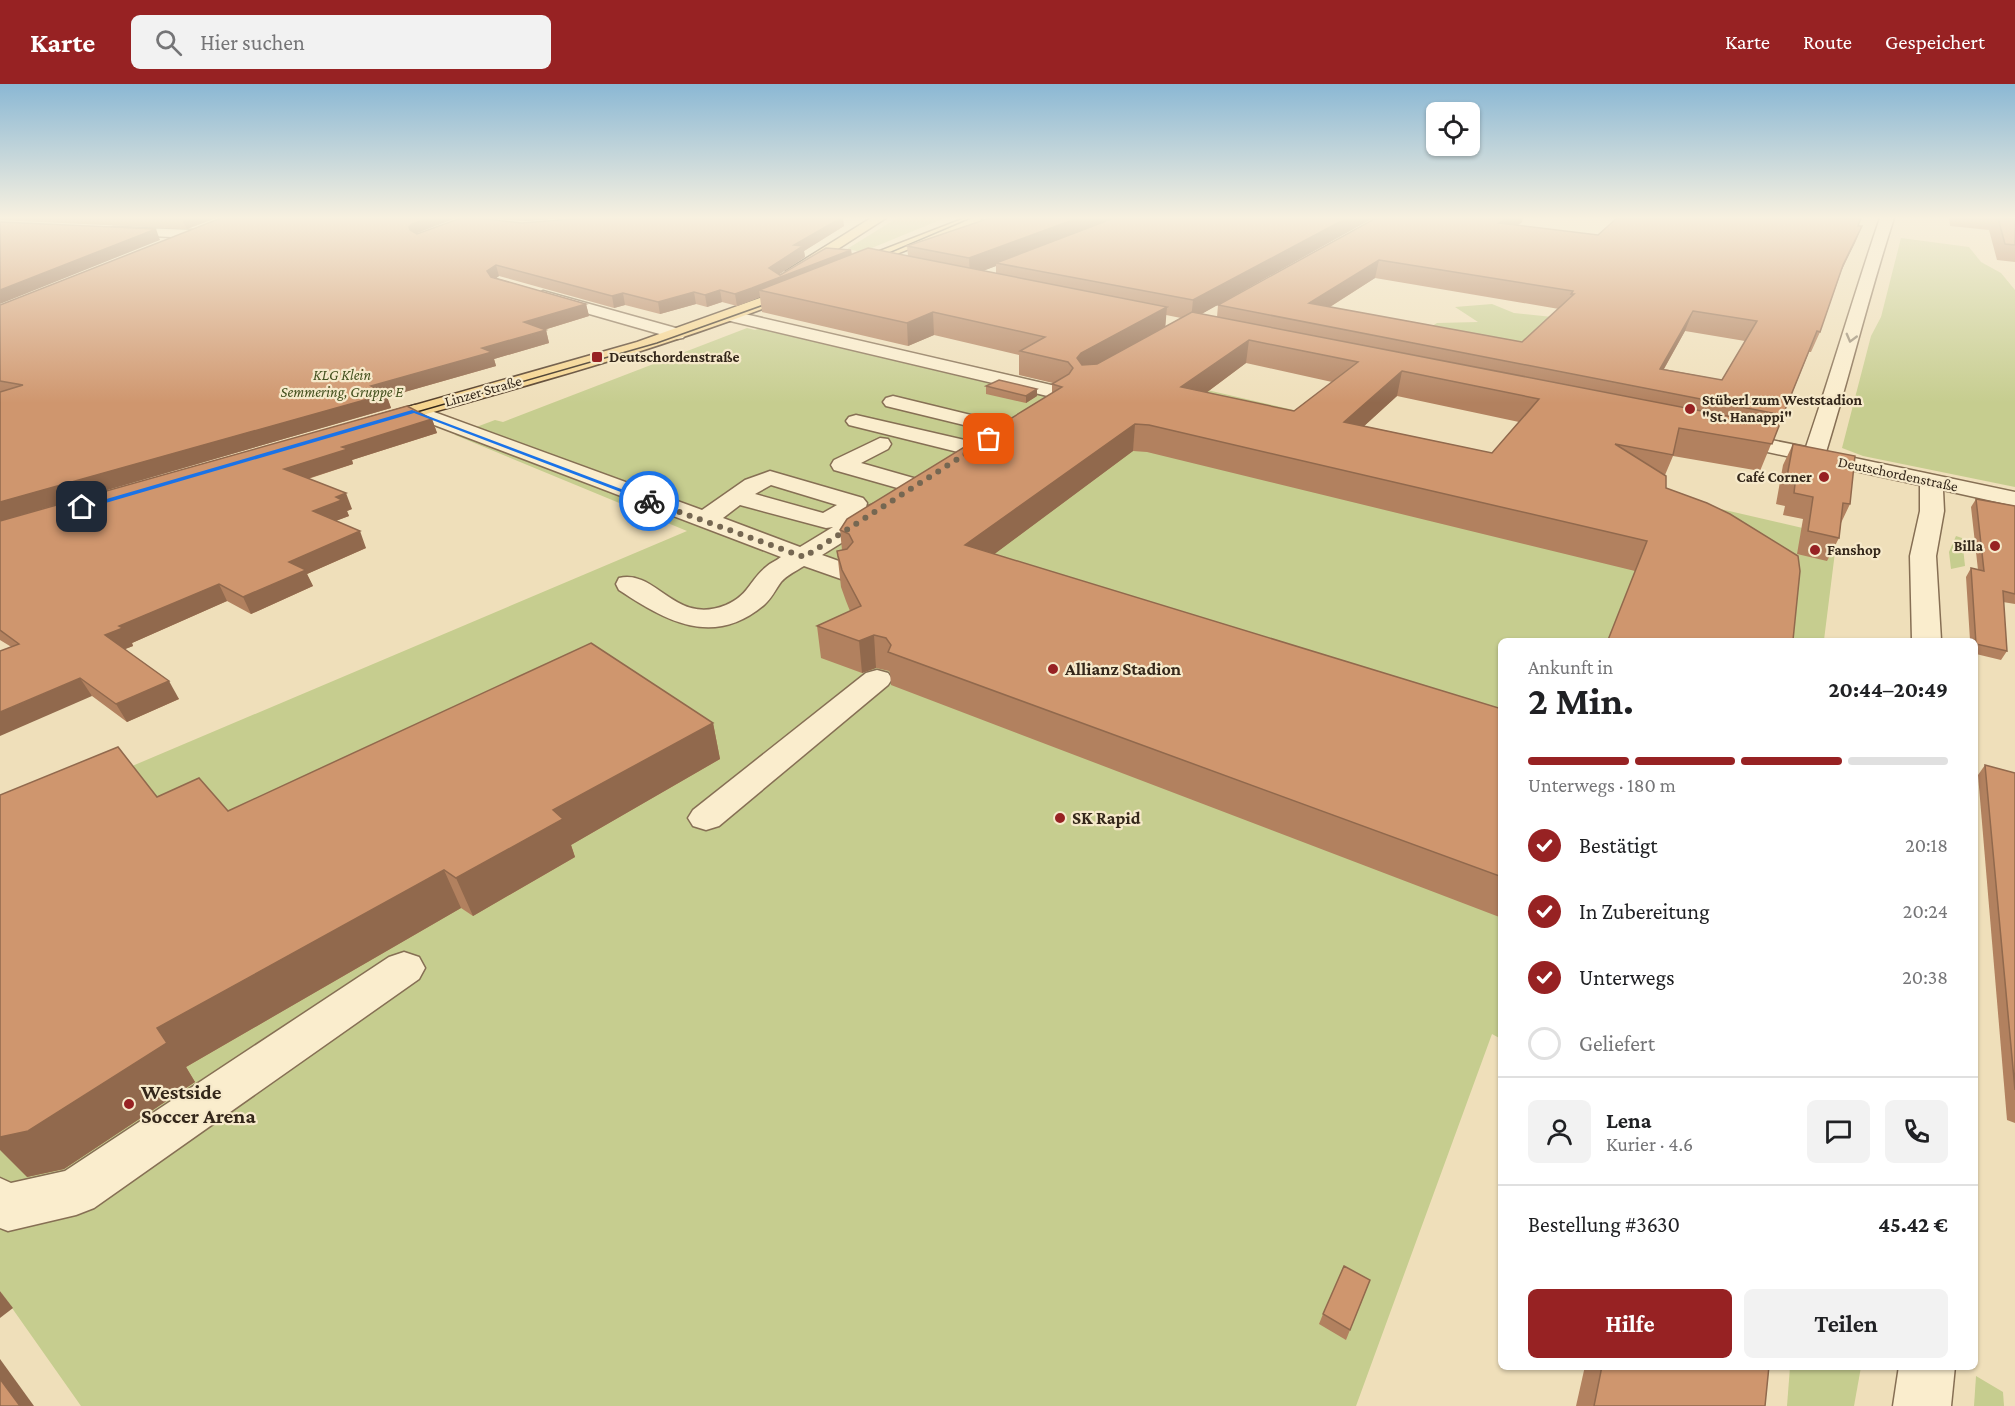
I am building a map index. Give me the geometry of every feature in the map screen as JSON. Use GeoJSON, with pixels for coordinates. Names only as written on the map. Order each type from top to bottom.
{"type":"FeatureCollection","features":[{"type":"Feature","properties":{"kind":"main road"},"geometry":{"type":"LineString","coordinates":[[780,280],[768,287],[787,294]]}},
{"type":"Feature","properties":{"kind":"main road","name":"Linzer Straße"},"geometry":{"type":"LineString","coordinates":[[352,429],[677,334],[732,316],[821,280]]}},
{"type":"Feature","properties":{"kind":"street"},"geometry":{"type":"LineString","coordinates":[[1814,456],[1843,368],[1866,280]]}},
{"type":"Feature","properties":{"kind":"street"},"geometry":{"type":"LineString","coordinates":[[533,293],[677,334]]}},
{"type":"Feature","properties":{"kind":"street"},"geometry":{"type":"LineString","coordinates":[[567,322],[599,313]]}},
{"type":"Feature","properties":{"kind":"street"},"geometry":{"type":"LineString","coordinates":[[628,584],[672,611],[695,620],[720,618],[745,606],[763,590],[765,583],[776,572],[804,557],[1060,393],[732,316]]}},
{"type":"Feature","properties":{"kind":"street"},"geometry":{"type":"LineString","coordinates":[[608,334],[639,324]]}},
{"type":"Feature","properties":{"kind":"street"},"geometry":{"type":"LineString","coordinates":[[893,402],[1020,419]]}},
{"type":"Feature","properties":{"kind":"street"},"geometry":{"type":"LineString","coordinates":[[415,411],[841,571]]}},
{"type":"Feature","properties":{"kind":"street"},"geometry":{"type":"LineString","coordinates":[[856,421],[974,449]]}},
{"type":"Feature","properties":{"kind":"street","name":"Deutschordenstraße"},"geometry":{"type":"LineString","coordinates":[[1707,433],[2015,499]]}},
{"type":"Feature","properties":{"kind":"street"},"geometry":{"type":"LineString","coordinates":[[880,444],[842,465],[916,486]]}},
{"type":"Feature","properties":{"kind":"street"},"geometry":{"type":"LineString","coordinates":[[1926,638],[1923,556],[1932,510],[1931,482]]}},
{"type":"Feature","properties":{"kind":"street"},"geometry":{"type":"LineString","coordinates":[[703,521],[739,497]]}},
{"type":"Feature","properties":{"kind":"street"},"geometry":{"type":"LineString","coordinates":[[706,818],[877,679]]}},
{"type":"Feature","properties":{"kind":"street"},"geometry":{"type":"LineString","coordinates":[[0,1202],[8,1207],[76,1192],[404,968]]}},
{"type":"Feature","properties":{"kind":"street"},"geometry":{"type":"LineString","coordinates":[[1922,1406],[1926,1370]]}},
{"type":"Feature","properties":{"kind":"green space"},"geometry":{"type":"Polygon","coordinates":[[[1890,280],[2007,280],[2015,290],[2015,487],[1863,456],[1842,448],[1871,336],[1881,317],[1890,280]]]}},
{"type":"Feature","properties":{"kind":"green space"},"geometry":{"type":"Polygon","coordinates":[[[1492,304],[1514,313],[1581,320],[1593,363],[1424,331],[1437,323],[1478,322],[1455,307],[1492,304]]]}},
{"type":"Feature","properties":{"kind":"green space","name":"SK Rapid"},"geometry":{"type":"Polygon","coordinates":[[[777,321],[1101,395],[1138,374],[1837,536],[1824,638],[1498,638],[1498,1037],[1492,1034],[1356,1406],[81,1406],[0,1291],[0,822],[687,531],[455,435],[495,420],[503,422],[747,328],[755,330],[777,321]]]}},
{"type":"Feature","properties":{"kind":"green space"},"geometry":{"type":"Polygon","coordinates":[[[1956,536],[1962,538],[1965,566],[1951,569],[1949,552],[1956,536]]]}},
{"type":"Feature","properties":{"kind":"green space"},"geometry":{"type":"Polygon","coordinates":[[[1790,1370],[1860,1370],[1854,1406],[1787,1406],[1790,1370]]]}},
{"type":"Feature","properties":{"kind":"green space"},"geometry":{"type":"Polygon","coordinates":[[[1976,1376],[2003,1392],[2004,1406],[1974,1406],[1976,1376]]]}},
{"type":"Feature","properties":{"kind":"building"},"geometry":{"type":"Polygon","coordinates":[[[0,280],[26,280],[0,290],[0,280]]]}},
{"type":"Feature","properties":{"kind":"building"},"geometry":{"type":"Polygon","coordinates":[[[64,280],[500,280],[586,304],[524,322],[546,330],[482,348],[492,352],[371,386],[386,394],[0,502],[0,392],[23,385],[0,381],[0,305],[64,280]]]}},
{"type":"Feature","properties":{"kind":"building"},"geometry":{"type":"Polygon","coordinates":[[[551,280],[773,280],[735,294],[720,290],[705,295],[694,292],[658,302],[623,293],[612,296],[551,280]]]}},
{"type":"Feature","properties":{"kind":"building"},"geometry":{"type":"Polygon","coordinates":[[[786,280],[1029,280],[1167,307],[1081,353],[1077,358],[1082,365],[1097,364],[1192,312],[1779,426],[1772,444],[1679,428],[1673,455],[1615,444],[1666,476],[1666,488],[1730,514],[1798,556],[1800,571],[1793,638],[1609,638],[1647,541],[1149,425],[1135,424],[965,545],[1498,708],[1498,876],[888,652],[891,645],[886,638],[874,635],[859,641],[817,626],[861,606],[842,570],[837,551],[847,549],[853,542],[849,534],[840,530],[847,519],[1062,387],[1052,384],[1069,374],[1073,368],[1068,362],[1020,351],[1045,337],[933,312],[907,323],[759,290],[786,280]],[[1249,340],[1181,387],[1294,411],[1358,362],[1249,340]],[[1402,371],[1344,422],[1492,453],[1539,399],[1402,371]]]}},
{"type":"Feature","properties":{"kind":"building"},"geometry":{"type":"Polygon","coordinates":[[[1085,280],[1231,280],[1193,300],[1085,280]]]}},
{"type":"Feature","properties":{"kind":"building"},"geometry":{"type":"Polygon","coordinates":[[[1264,280],[1347,280],[1309,303],[1522,342],[1574,294],[1571,294],[1573,291],[1502,280],[1838,280],[1820,332],[1817,331],[1783,415],[1218,305],[1264,280]],[[1693,311],[1660,369],[1722,380],[1757,321],[1693,311]]]}},
{"type":"Feature","properties":{"kind":"building"},"geometry":{"type":"Polygon","coordinates":[[[999,380],[1037,389],[1026,396],[986,386],[999,380]]]}},
{"type":"Feature","properties":{"kind":"building"},"geometry":{"type":"Polygon","coordinates":[[[407,406],[432,419],[342,447],[348,449],[284,469],[346,493],[336,497],[342,500],[313,511],[360,531],[289,562],[306,570],[243,597],[219,584],[119,626],[123,628],[105,635],[169,681],[116,704],[80,678],[0,712],[0,651],[19,644],[0,630],[0,521],[407,406]]]}},
{"type":"Feature","properties":{"kind":"building"},"geometry":{"type":"Polygon","coordinates":[[[1793,444],[1855,456],[1850,504],[1843,503],[1839,538],[1808,531],[1813,497],[1794,493],[1795,484],[1786,482],[1793,444]]]}},
{"type":"Feature","properties":{"kind":"building","name":"Billa"},"geometry":{"type":"Polygon","coordinates":[[[1976,499],[2015,506],[2015,594],[2003,591],[2007,651],[1978,644],[1978,638],[1976,638],[1971,568],[1984,571],[1976,499]]]}},
{"type":"Feature","properties":{"kind":"building"},"geometry":{"type":"Polygon","coordinates":[[[591,643],[713,723],[553,810],[563,819],[456,878],[444,870],[157,1028],[167,1043],[28,1131],[0,1137],[0,795],[118,747],[157,797],[199,778],[228,811],[591,643]]]}},
{"type":"Feature","properties":{"kind":"building"},"geometry":{"type":"Polygon","coordinates":[[[1985,765],[2015,773],[2015,1090],[1985,765]]]}},
{"type":"Feature","properties":{"kind":"building"},"geometry":{"type":"Polygon","coordinates":[[[1344,1266],[1370,1280],[1350,1330],[1323,1314],[1344,1266]]]}},
{"type":"Feature","properties":{"kind":"building"},"geometry":{"type":"Polygon","coordinates":[[[1601,1370],[1769,1370],[1765,1406],[1594,1406],[1601,1370]]]}},
{"type":"Feature","properties":{"kind":"building"},"geometry":{"type":"Polygon","coordinates":[[[0,1379],[20,1406],[0,1406],[0,1379]]]}},
{"type":"Feature","properties":{"kind":"tram line"},"geometry":{"type":"LineString","coordinates":[[403,416],[657,343],[775,301]]}},
{"type":"Feature","properties":{"kind":"way so far"},"geometry":{"type":"LineString","coordinates":[[649,501],[804,557],[989,439]]}},
{"type":"Feature","properties":{"kind":"place","name":"Deutschordenstraße"},"geometry":{"type":"Point","coordinates":[597,357]}},
{"type":"Feature","properties":{"kind":"place","name":"Stüberl zum Weststadion \"St. Hanappi\""},"geometry":{"type":"Point","coordinates":[1690,409]}},
{"type":"Feature","properties":{"kind":"place","name":"Café Corner"},"geometry":{"type":"Point","coordinates":[1824,477]}},
{"type":"Feature","properties":{"kind":"place","name":"Billa"},"geometry":{"type":"Point","coordinates":[1995,546]}},
{"type":"Feature","properties":{"kind":"place","name":"Fanshop"},"geometry":{"type":"Point","coordinates":[1815,550]}},
{"type":"Feature","properties":{"kind":"place","name":"Allianz Stadion"},"geometry":{"type":"Point","coordinates":[1053,669]}},
{"type":"Feature","properties":{"kind":"place","name":"SK Rapid"},"geometry":{"type":"Point","coordinates":[1060,818]}},
{"type":"Feature","properties":{"kind":"place","name":"Westside Soccer Arena"},"geometry":{"type":"Point","coordinates":[129,1104]}},
{"type":"Feature","properties":{"kind":"route"},"geometry":{"type":"LineString","coordinates":[[82,507],[415,411],[649,501]]}},
{"type":"Feature","properties":{"kind":"park label","name":"KLG Klein Semmering, Gruppe E"},"geometry":{"type":"Point","coordinates":[342,384]}}]}
